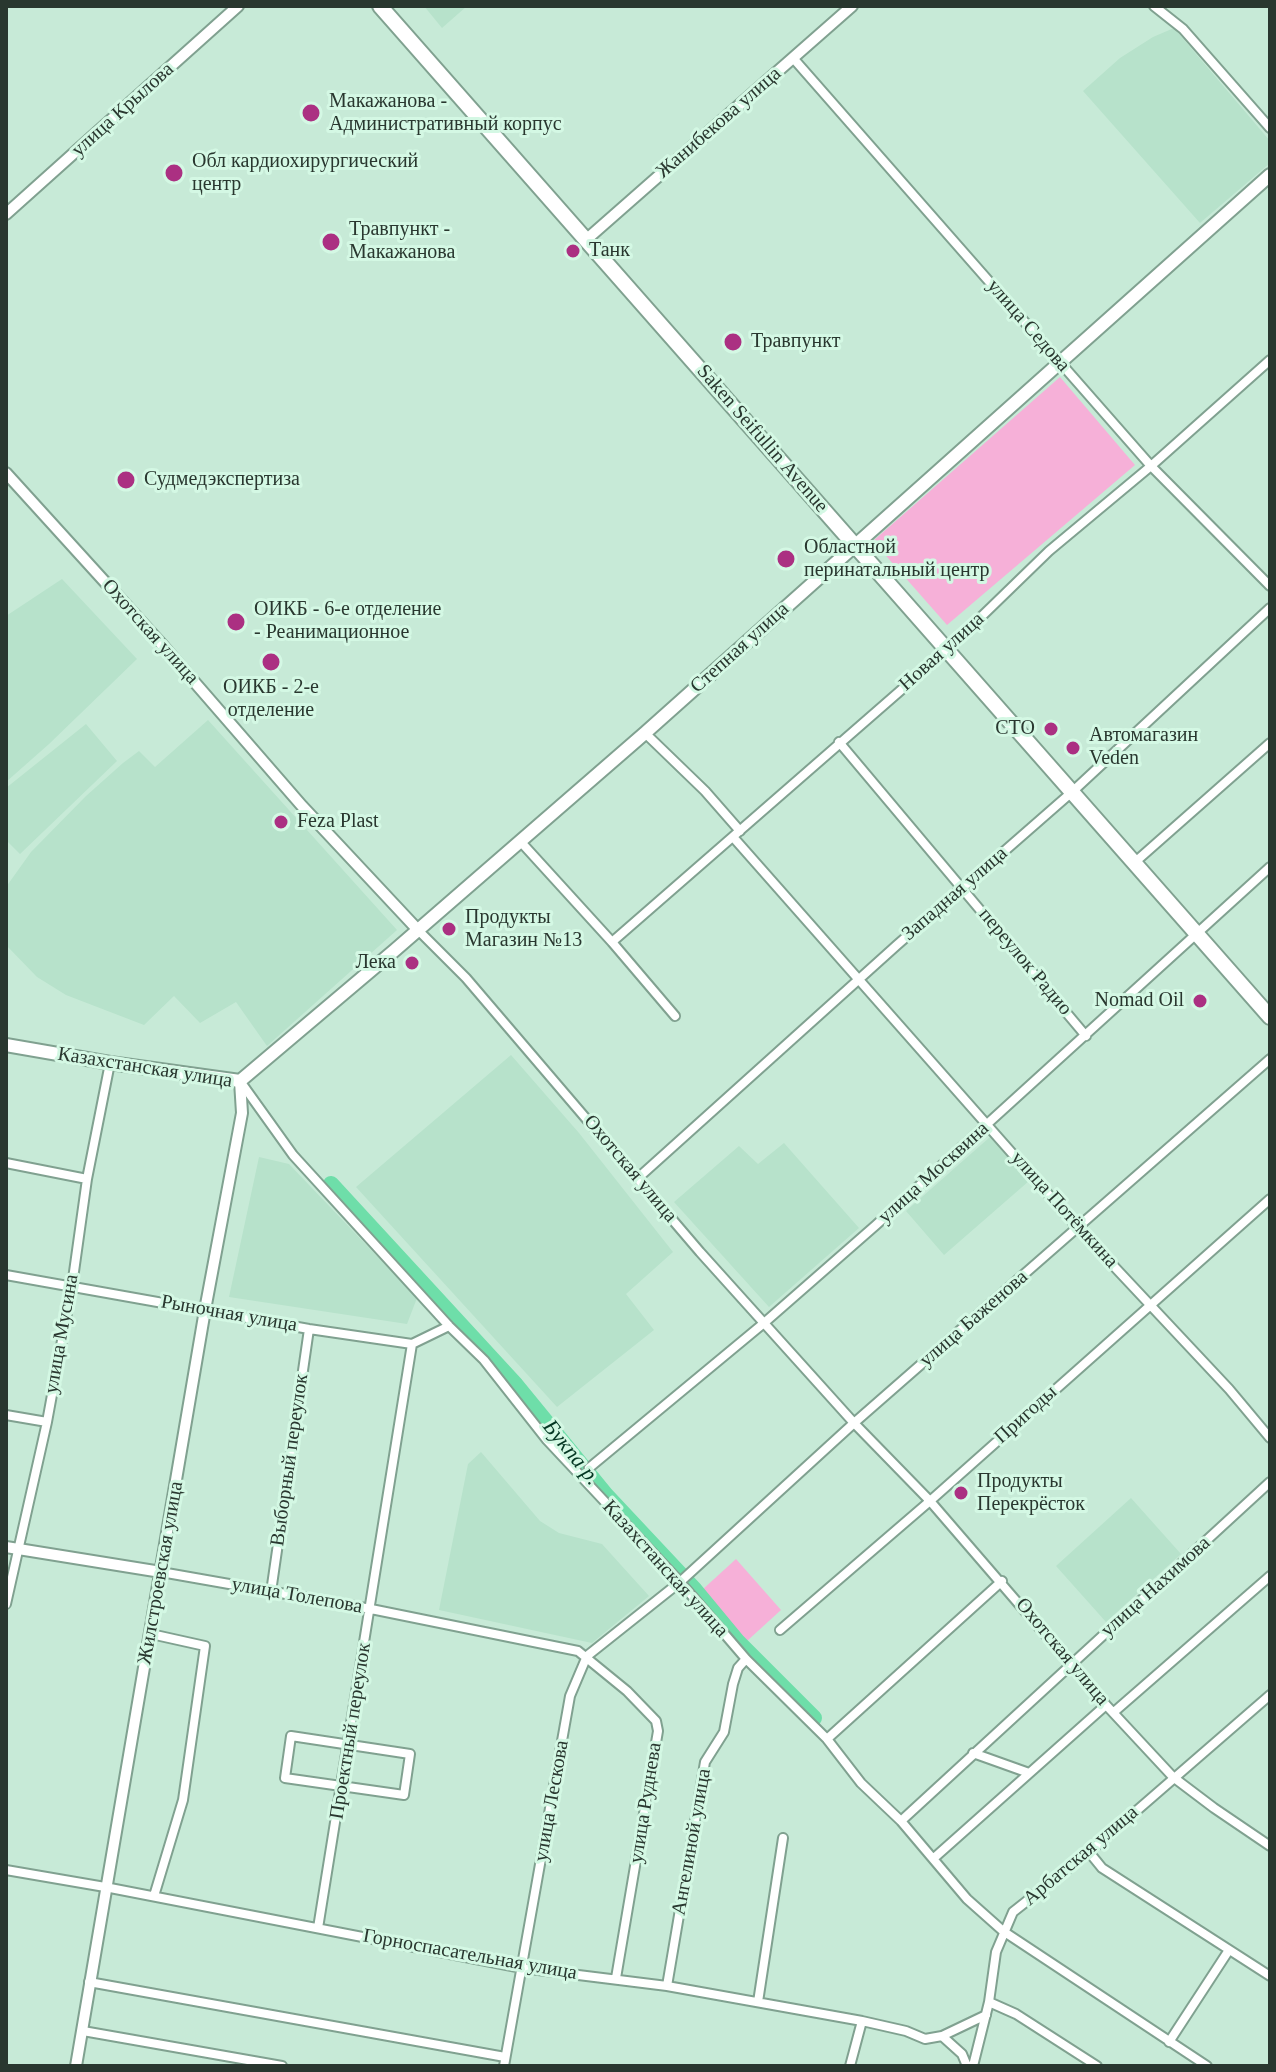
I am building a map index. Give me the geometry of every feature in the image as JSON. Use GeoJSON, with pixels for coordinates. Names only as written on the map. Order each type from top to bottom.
{"type":"FeatureCollection","features":[{"type":"Feature","properties":{"kind":"main road","name":"Saken Seifullin Avenue"},"geometry":{"type":"LineString","coordinates":[[380,6],[1270,1017]]}},
{"type":"Feature","properties":{"kind":"main road","name":"Степная улица"},"geometry":{"type":"LineString","coordinates":[[240,1081],[645,733],[1270,175]]}},
{"type":"Feature","properties":{"kind":"main road","name":"Казахстанская улица"},"geometry":{"type":"LineString","coordinates":[[6,1045],[240,1081]]}},
{"type":"Feature","properties":{"kind":"street","name":"улица Крылова"},"geometry":{"type":"LineString","coordinates":[[6,214],[238,6]]}},
{"type":"Feature","properties":{"kind":"street","name":"Жанибекова улица"},"geometry":{"type":"LineString","coordinates":[[587,239],[852,6]]}},
{"type":"Feature","properties":{"kind":"street"},"geometry":{"type":"LineString","coordinates":[[1154,6],[1183,29],[1270,128]]}},
{"type":"Feature","properties":{"kind":"street","name":"улица Седова"},"geometry":{"type":"LineString","coordinates":[[793,58],[1151,466],[1270,586]]}},
{"type":"Feature","properties":{"kind":"street","name":"Новая улица"},"geometry":{"type":"LineString","coordinates":[[612,942],[947,650],[1049,551],[1268,366]]}},
{"type":"Feature","properties":{"kind":"street","name":"Охотская улица"},"geometry":{"type":"LineString","coordinates":[[6,473],[309,814],[466,978],[764,1323],[1002,1581],[1110,1709],[1173,1777],[1270,1846]]}},
{"type":"Feature","properties":{"kind":"street","name":"Западная улица"},"geometry":{"type":"LineString","coordinates":[[638,1178],[859,978],[1072,792],[1270,608]]}},
{"type":"Feature","properties":{"kind":"street","name":"улица Потёмкина"},"geometry":{"type":"LineString","coordinates":[[645,733],[705,791],[736,834],[859,978],[1078,1228],[1229,1389],[1270,1438]]}},
{"type":"Feature","properties":{"kind":"street","name":"переулок Радио"},"geometry":{"type":"LineString","coordinates":[[839,742],[1086,1036]]}},
{"type":"Feature","properties":{"kind":"street"},"geometry":{"type":"LineString","coordinates":[[1134,863],[1270,743]]}},
{"type":"Feature","properties":{"kind":"street"},"geometry":{"type":"LineString","coordinates":[[520,841],[675,1016]]}},
{"type":"Feature","properties":{"kind":"street","name":"улица Москвина"},"geometry":{"type":"LineString","coordinates":[[589,1468],[764,1323],[988,1125],[1270,867]]}},
{"type":"Feature","properties":{"kind":"street","name":"улица Баженова"},"geometry":{"type":"LineString","coordinates":[[680,1582],[854,1423],[1270,1059]]}},
{"type":"Feature","properties":{"kind":"street","name":"улица Мусина"},"geometry":{"type":"LineString","coordinates":[[6,1604],[47,1422],[72,1286],[87,1179],[110,1063]]}},
{"type":"Feature","properties":{"kind":"street","name":"Жилстроевская улица"},"geometry":{"type":"LineString","coordinates":[[76,2066],[205,1310],[242,1113],[240,1081]]}},
{"type":"Feature","properties":{"kind":"street","name":"Казахстанская улица"},"geometry":{"type":"LineString","coordinates":[[240,1081],[293,1155],[449,1326],[484,1360],[557,1452],[680,1582],[746,1659],[827,1739],[861,1783],[901,1821],[967,1899],[1003,1931],[1207,2066]]}},
{"type":"Feature","properties":{"kind":"street"},"geometry":{"type":"LineString","coordinates":[[6,1163],[87,1179]]}},
{"type":"Feature","properties":{"kind":"street","name":"Пригоды"},"geometry":{"type":"LineString","coordinates":[[780,1630],[1270,1199]]}},
{"type":"Feature","properties":{"kind":"street","name":"Рыночная улица"},"geometry":{"type":"LineString","coordinates":[[6,1275],[309,1329],[412,1344]]}},
{"type":"Feature","properties":{"kind":"street"},"geometry":{"type":"LineString","coordinates":[[412,1344],[449,1326]]}},
{"type":"Feature","properties":{"kind":"street","name":"Выборный переулок"},"geometry":{"type":"LineString","coordinates":[[271,1592],[309,1329]]}},
{"type":"Feature","properties":{"kind":"street","name":"Проектный переулок"},"geometry":{"type":"LineString","coordinates":[[318,1928],[412,1344]]}},
{"type":"Feature","properties":{"kind":"street"},"geometry":{"type":"LineString","coordinates":[[6,1415],[47,1422]]}},
{"type":"Feature","properties":{"kind":"street","name":"улица Нахимова"},"geometry":{"type":"LineString","coordinates":[[901,1821],[1270,1482]]}},
{"type":"Feature","properties":{"kind":"street","name":"улица Толепова"},"geometry":{"type":"LineString","coordinates":[[6,1547],[371,1609],[578,1651],[587,1656]]}},
{"type":"Feature","properties":{"kind":"street"},"geometry":{"type":"LineString","coordinates":[[934,1858],[1029,1773],[1270,1576]]}},
{"type":"Feature","properties":{"kind":"street"},"geometry":{"type":"LineString","coordinates":[[827,1739],[1002,1581]]}},
{"type":"Feature","properties":{"kind":"street","name":"улица Лескова"},"geometry":{"type":"LineString","coordinates":[[505,2062],[570,1696],[587,1656],[680,1582]]}},
{"type":"Feature","properties":{"kind":"street"},"geometry":{"type":"LineString","coordinates":[[151,1634],[205,1646],[183,1800],[154,1896]]}},
{"type":"Feature","properties":{"kind":"street","name":"улица Руднева"},"geometry":{"type":"LineString","coordinates":[[587,1656],[656,1721],[658,1731],[616,1978]]}},
{"type":"Feature","properties":{"kind":"street","name":"Ангелиной улица"},"geometry":{"type":"LineString","coordinates":[[667,1986],[705,1762],[724,1732],[733,1684],[738,1668],[746,1659]]}},
{"type":"Feature","properties":{"kind":"street","name":"Арбатская улица"},"geometry":{"type":"LineString","coordinates":[[970,2066],[989,2002],[996,1952],[1013,1912],[1089,1852],[1270,1695]]}},
{"type":"Feature","properties":{"kind":"street"},"geometry":{"type":"LineString","coordinates":[[291,1736],[349,1745],[410,1754],[404,1795],[285,1778],[291,1736]]}},
{"type":"Feature","properties":{"kind":"street"},"geometry":{"type":"LineString","coordinates":[[973,1753],[1029,1773]]}},
{"type":"Feature","properties":{"kind":"street"},"geometry":{"type":"LineString","coordinates":[[758,2002],[783,1838]]}},
{"type":"Feature","properties":{"kind":"street"},"geometry":{"type":"LineString","coordinates":[[1089,1852],[1109,1873],[1270,1976]]}},
{"type":"Feature","properties":{"kind":"street","name":"Горноспасательная улица"},"geometry":{"type":"LineString","coordinates":[[6,1870],[522,1968],[616,1978],[758,2002],[862,2021],[906,2031],[925,2039],[942,2036]]}},
{"type":"Feature","properties":{"kind":"street"},"geometry":{"type":"LineString","coordinates":[[1169,2042],[1229,1950]]}},
{"type":"Feature","properties":{"kind":"street"},"geometry":{"type":"LineString","coordinates":[[89,1982],[505,2062]]}},
{"type":"Feature","properties":{"kind":"street"},"geometry":{"type":"LineString","coordinates":[[989,2002],[1025,2020],[1097,2066]]}},
{"type":"Feature","properties":{"kind":"street"},"geometry":{"type":"LineString","coordinates":[[970,2066],[942,2036],[986,2015]]}},
{"type":"Feature","properties":{"kind":"street"},"geometry":{"type":"LineString","coordinates":[[850,2066],[862,2021]]}},
{"type":"Feature","properties":{"kind":"street"},"geometry":{"type":"LineString","coordinates":[[83,2031],[282,2066]]}},
{"type":"Feature","properties":{"kind":"shaded area"},"geometry":{"type":"Polygon","coordinates":[[[424,6],[467,6],[442,28],[424,6]]]}},
{"type":"Feature","properties":{"kind":"shaded area"},"geometry":{"type":"Polygon","coordinates":[[[1174,28],[1270,141],[1270,163],[1200,223],[1083,91],[1120,58],[1174,28]]]}},
{"type":"Feature","properties":{"kind":"shaded area"},"geometry":{"type":"Polygon","coordinates":[[[1060,377],[1135,465],[947,625],[873,541],[1060,377]]]}},
{"type":"Feature","properties":{"kind":"shaded area"},"geometry":{"type":"Polygon","coordinates":[[[62,579],[137,659],[6,782],[6,616],[62,579]]]}},
{"type":"Feature","properties":{"kind":"shaded area"},"geometry":{"type":"Polygon","coordinates":[[[208,720],[397,930],[267,1046],[236,1002],[200,1023],[174,996],[144,1025],[66,995],[37,977],[6,945],[6,887],[31,852],[86,796],[139,751],[155,767],[208,720]]]}},
{"type":"Feature","properties":{"kind":"shaded area"},"geometry":{"type":"Polygon","coordinates":[[[86,724],[117,761],[20,854],[6,840],[6,788],[86,724]]]}},
{"type":"Feature","properties":{"kind":"shaded area"},"geometry":{"type":"Polygon","coordinates":[[[511,1055],[579,1133],[673,1252],[626,1294],[654,1330],[557,1407],[356,1187],[511,1055]]]}},
{"type":"Feature","properties":{"kind":"shaded area"},"geometry":{"type":"Polygon","coordinates":[[[990,1137],[1029,1181],[944,1255],[906,1211],[990,1137]]]}},
{"type":"Feature","properties":{"kind":"shaded area"},"geometry":{"type":"Polygon","coordinates":[[[784,1143],[859,1228],[769,1307],[674,1202],[739,1146],[758,1164],[784,1143]]]}},
{"type":"Feature","properties":{"kind":"shaded area"},"geometry":{"type":"Polygon","coordinates":[[[259,1157],[289,1164],[417,1298],[407,1324],[229,1297],[259,1157]]]}},
{"type":"Feature","properties":{"kind":"shaded area"},"geometry":{"type":"Polygon","coordinates":[[[481,1452],[540,1521],[559,1533],[602,1544],[649,1596],[592,1643],[439,1610],[468,1464],[481,1452]]]}},
{"type":"Feature","properties":{"kind":"shaded area"},"geometry":{"type":"Polygon","coordinates":[[[1131,1498],[1181,1554],[1106,1622],[1056,1566],[1131,1498]]]}},
{"type":"Feature","properties":{"kind":"shaded area"},"geometry":{"type":"Polygon","coordinates":[[[736,1559],[781,1610],[747,1641],[702,1590],[736,1559]]]}},
{"type":"Feature","properties":{"kind":"waterway","name":"Букпа р."},"geometry":{"type":"LineString","coordinates":[[331,1184],[516,1385],[606,1495],[695,1590],[738,1642],[814,1718]]}},
{"type":"Feature","properties":{"kind":"place","name":"Макажанова - Административный корпус"},"geometry":{"type":"Point","coordinates":[311,113]}},
{"type":"Feature","properties":{"kind":"place","name":"Обл кардиохирургический центр"},"geometry":{"type":"Point","coordinates":[174,173]}},
{"type":"Feature","properties":{"kind":"place","name":"Травпункт - Макажанова"},"geometry":{"type":"Point","coordinates":[331,242]}},
{"type":"Feature","properties":{"kind":"place","name":"Танк"},"geometry":{"type":"Point","coordinates":[573,251]}},
{"type":"Feature","properties":{"kind":"place","name":"Травпункт"},"geometry":{"type":"Point","coordinates":[733,342]}},
{"type":"Feature","properties":{"kind":"place","name":"Судмедэкспертиза"},"geometry":{"type":"Point","coordinates":[126,480]}},
{"type":"Feature","properties":{"kind":"place","name":"Областной перинатальный центр"},"geometry":{"type":"Point","coordinates":[786,559]}},
{"type":"Feature","properties":{"kind":"place","name":"ОИКБ - 6-е отделение - Реанимационное"},"geometry":{"type":"Point","coordinates":[236,622]}},
{"type":"Feature","properties":{"kind":"place","name":"ОИКБ - 2-е отделение"},"geometry":{"type":"Point","coordinates":[271,662]}},
{"type":"Feature","properties":{"kind":"place","name":"СТО"},"geometry":{"type":"Point","coordinates":[1051,729]}},
{"type":"Feature","properties":{"kind":"place","name":"Автомагазин Veden"},"geometry":{"type":"Point","coordinates":[1073,748]}},
{"type":"Feature","properties":{"kind":"place","name":"Feza Plast"},"geometry":{"type":"Point","coordinates":[281,822]}},
{"type":"Feature","properties":{"kind":"place","name":"Продукты Магазин №13"},"geometry":{"type":"Point","coordinates":[449,929]}},
{"type":"Feature","properties":{"kind":"place","name":"Лека"},"geometry":{"type":"Point","coordinates":[412,963]}},
{"type":"Feature","properties":{"kind":"place","name":"Nomad Oil"},"geometry":{"type":"Point","coordinates":[1200,1001]}},
{"type":"Feature","properties":{"kind":"place","name":"Продукты Перекрёсток"},"geometry":{"type":"Point","coordinates":[961,1493]}}]}
